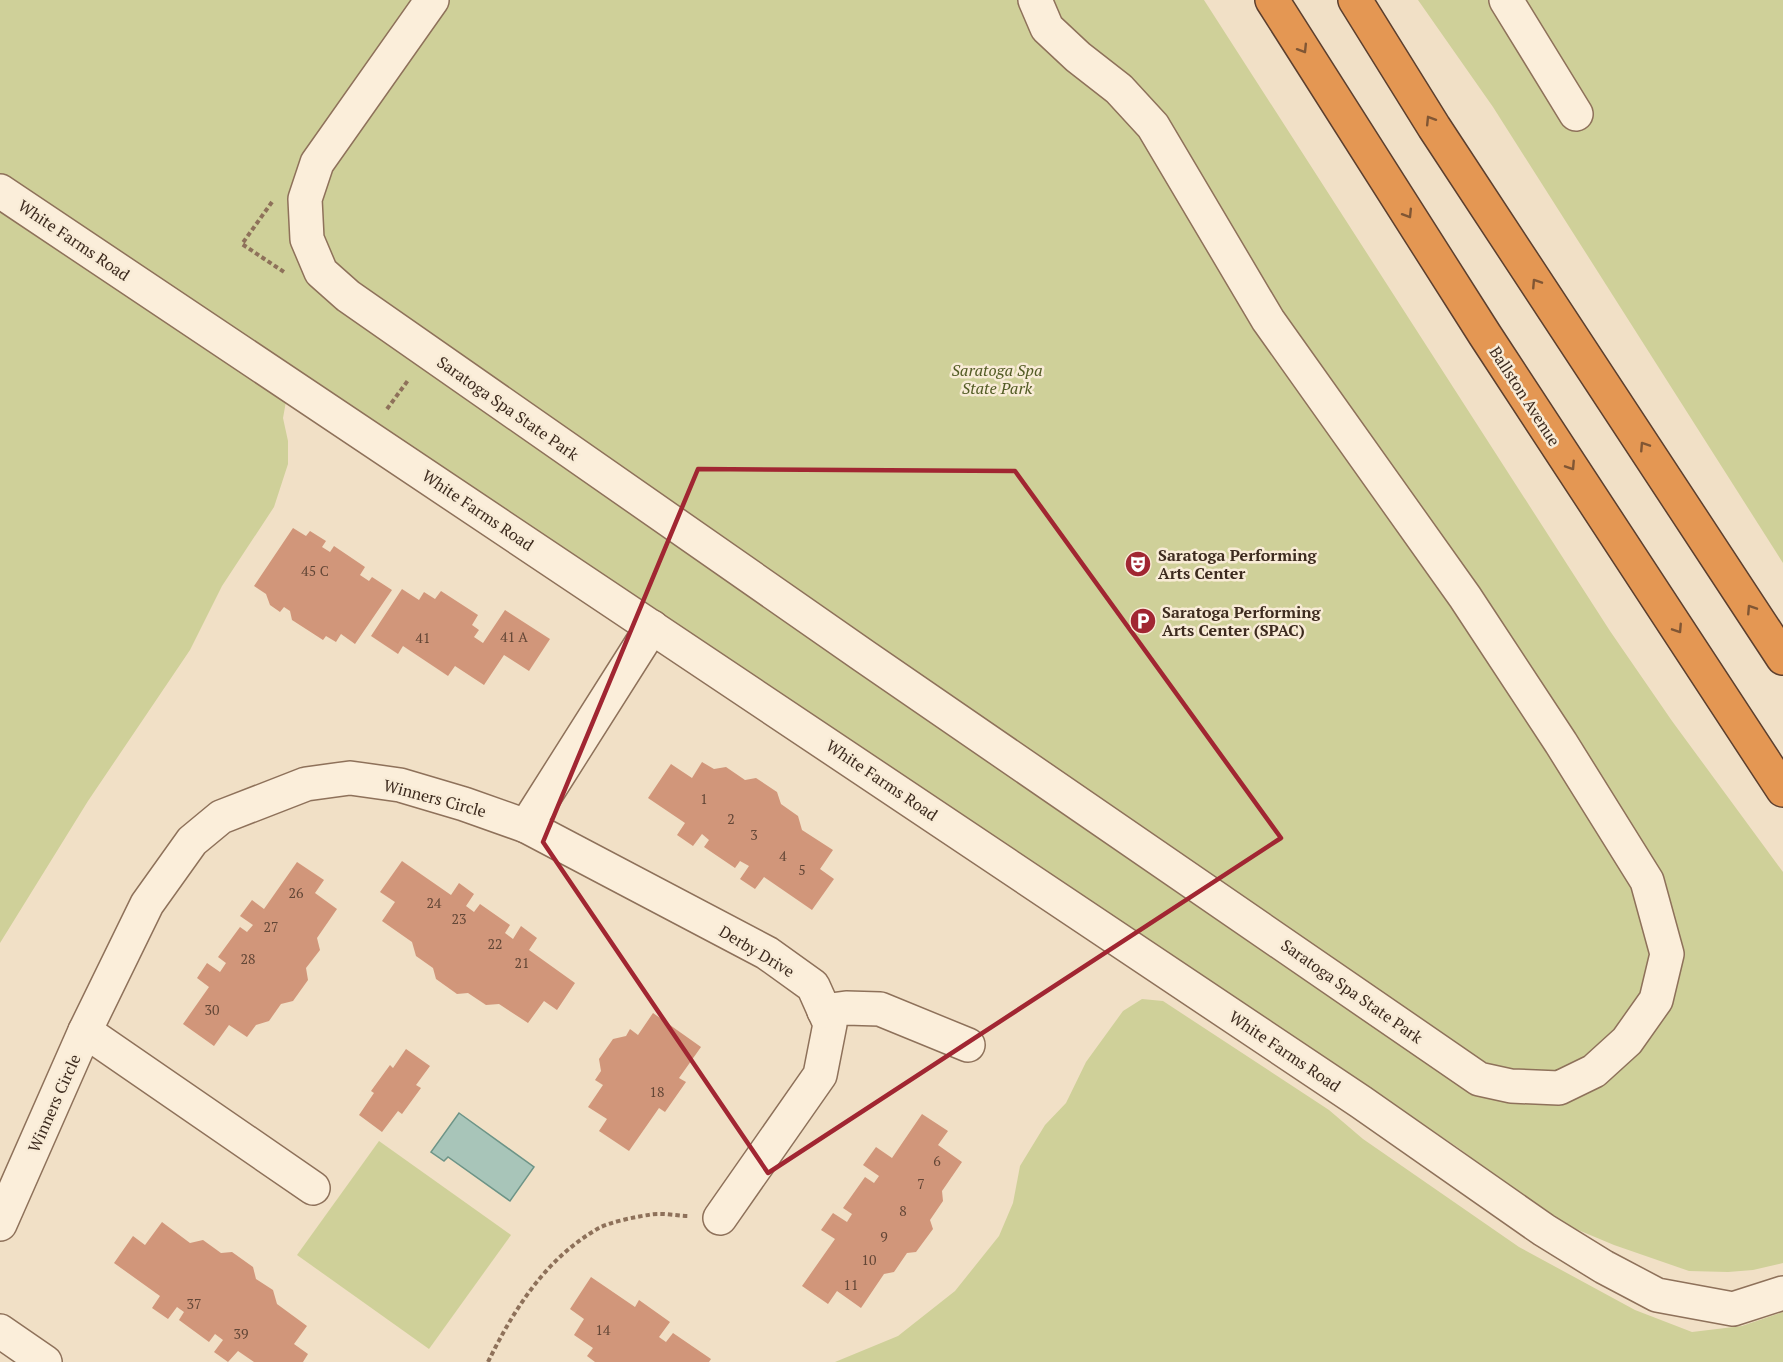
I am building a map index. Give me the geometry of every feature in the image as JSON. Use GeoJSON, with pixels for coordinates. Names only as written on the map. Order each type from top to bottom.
{"type":"FeatureCollection","features":[{"type":"Feature","properties":{"kind":"highway","name":"Ballston Avenue"},"geometry":{"type":"LineString","coordinates":[[1272,0],[1485,335],[1783,790]]}},
{"type":"Feature","properties":{"kind":"highway"},"geometry":{"type":"LineString","coordinates":[[1355,0],[1434,127],[1783,658]]}},
{"type":"Feature","properties":{"kind":"street","name":"Saratoga Spa State Park"},"geometry":{"type":"LineString","coordinates":[[432,0],[316,163],[305,199],[307,239],[321,272],[348,296],[1479,1079],[1511,1086],[1559,1088],[1594,1071],[1627,1041],[1656,1000],[1667,954],[1647,881],[1561,743],[1465,597],[1268,320],[1152,126],[1119,89],[1078,57],[1047,28],[1035,0]]}},
{"type":"Feature","properties":{"kind":"street"},"geometry":{"type":"LineString","coordinates":[[1506,0],[1576,114]]}},
{"type":"Feature","properties":{"kind":"street","name":"White Farms Road"},"geometry":{"type":"LineString","coordinates":[[0,190],[1351,1096],[1544,1230],[1604,1267],[1657,1295],[1733,1309],[1783,1293]]}},
{"type":"Feature","properties":{"kind":"street"},"geometry":{"type":"LineString","coordinates":[[526,826],[652,627]]}},
{"type":"Feature","properties":{"kind":"street","name":"Winners Circle"},"geometry":{"type":"LineString","coordinates":[[0,1224],[85,1031],[147,904],[192,841],[221,817],[306,784],[350,778],[400,785],[526,826]]}},
{"type":"Feature","properties":{"kind":"street","name":"Derby Drive"},"geometry":{"type":"LineString","coordinates":[[526,826],[767,953],[813,986],[830,1024],[820,1075],[720,1218]]}},
{"type":"Feature","properties":{"kind":"street"},"geometry":{"type":"LineString","coordinates":[[824,1011],[846,1008],[880,1009],[968,1045]]}},
{"type":"Feature","properties":{"kind":"street"},"geometry":{"type":"LineString","coordinates":[[85,1031],[313,1188]]}},
{"type":"Feature","properties":{"kind":"street"},"geometry":{"type":"LineString","coordinates":[[0,1331],[45,1362]]}},
{"type":"Feature","properties":{"kind":"path"},"geometry":{"type":"LineString","coordinates":[[488,1362],[527,1292],[560,1256],[600,1227],[650,1214]]}},
{"type":"Feature","properties":{"kind":"highlighted area"},"geometry":{"type":"Polygon","coordinates":[[[698,469],[1015,471],[1281,838],[768,1173],[543,842],[698,469]]]}},
{"type":"Feature","properties":{"kind":"green space","name":"Saratoga Spa State Park"},"geometry":{"type":"Polygon","coordinates":[[[0,0],[1204,0],[1610,631],[1672,721],[1783,872],[1783,1263],[1753,1270],[1689,1271],[1614,1245],[1571,1227],[1529,1203],[1460,1149],[1072,888],[519,528],[505,508],[345,411],[287,396],[283,418],[288,441],[288,464],[274,507],[222,586],[190,650],[88,801],[0,943],[0,0]]]}},
{"type":"Feature","properties":{"kind":"green space"},"geometry":{"type":"Polygon","coordinates":[[[1418,0],[1783,0],[1783,563],[1493,107],[1418,0]]]}},
{"type":"Feature","properties":{"kind":"green space"},"geometry":{"type":"Polygon","coordinates":[[[1142,999],[1163,1001],[1329,1110],[1363,1139],[1519,1247],[1635,1310],[1692,1332],[1742,1326],[1783,1312],[1783,1362],[835,1362],[898,1336],[955,1291],[999,1236],[1013,1203],[1020,1166],[1045,1125],[1066,1103],[1086,1062],[1123,1011],[1142,999]]]}},
{"type":"Feature","properties":{"kind":"green space"},"geometry":{"type":"Polygon","coordinates":[[[379,1141],[511,1235],[429,1349],[297,1255],[379,1141]]]}},
{"type":"Feature","properties":{"kind":"shaded area"},"geometry":{"type":"Polygon","coordinates":[[[459,1113],[534,1167],[510,1201],[448,1157],[444,1161],[431,1152],[459,1113]]]}},
{"type":"Feature","properties":{"kind":"building"},"geometry":{"type":"Polygon","coordinates":[[[293,528],[306,536],[310,531],[326,541],[322,547],[330,552],[334,546],[365,567],[360,575],[369,581],[372,577],[392,590],[355,644],[341,634],[336,642],[326,636],[323,640],[292,620],[290,611],[284,607],[280,612],[270,605],[266,594],[254,586],[293,528]]]}},
{"type":"Feature","properties":{"kind":"building"},"geometry":{"type":"Polygon","coordinates":[[[402,589],[419,600],[424,592],[435,599],[441,591],[478,615],[472,625],[479,630],[474,637],[483,643],[505,610],[550,639],[529,671],[504,655],[484,685],[455,666],[448,676],[403,646],[398,654],[371,636],[402,589]]]}},
{"type":"Feature","properties":{"kind":"building"},"geometry":{"type":"Polygon","coordinates":[[[702,762],[714,769],[726,767],[745,780],[756,778],[777,792],[781,804],[798,816],[802,830],[833,850],[820,869],[834,879],[812,910],[764,877],[755,889],[740,879],[749,866],[740,861],[735,868],[704,847],[709,840],[702,834],[693,846],[677,835],[685,823],[648,798],[671,764],[692,778],[702,762]]]}},
{"type":"Feature","properties":{"kind":"building"},"geometry":{"type":"Polygon","coordinates":[[[402,861],[451,895],[459,883],[474,894],[466,906],[474,912],[480,904],[510,925],[505,933],[513,939],[521,926],[537,938],[529,950],[575,983],[557,1010],[544,1001],[528,1023],[499,1004],[486,1005],[468,993],[457,994],[436,979],[433,968],[416,956],[412,942],[382,921],[395,902],[380,892],[402,861]]]}},
{"type":"Feature","properties":{"kind":"building"},"geometry":{"type":"Polygon","coordinates":[[[297,862],[324,880],[315,893],[337,909],[317,938],[320,950],[306,968],[308,980],[293,1001],[281,1004],[269,1021],[256,1025],[247,1037],[229,1025],[214,1046],[183,1024],[209,987],[197,978],[207,963],[220,972],[226,963],[218,957],[240,927],[247,932],[253,925],[240,916],[252,900],[264,909],[297,862]]]}},
{"type":"Feature","properties":{"kind":"building"},"geometry":{"type":"Polygon","coordinates":[[[653,1013],[701,1047],[679,1078],[686,1082],[665,1112],[659,1108],[629,1151],[599,1131],[607,1119],[588,1107],[603,1085],[595,1080],[601,1071],[599,1059],[613,1039],[626,1036],[630,1029],[638,1035],[653,1013]]]}},
{"type":"Feature","properties":{"kind":"building"},"geometry":{"type":"Polygon","coordinates":[[[406,1049],[430,1066],[416,1085],[421,1088],[402,1114],[398,1111],[382,1132],[359,1115],[374,1093],[371,1091],[390,1065],[393,1068],[406,1049]]]}},
{"type":"Feature","properties":{"kind":"building"},"geometry":{"type":"Polygon","coordinates":[[[922,1114],[948,1131],[938,1145],[962,1162],[942,1191],[943,1201],[930,1220],[933,1229],[916,1252],[907,1253],[894,1272],[884,1274],[861,1308],[837,1291],[828,1304],[802,1286],[835,1239],[821,1230],[833,1213],[847,1222],[852,1214],[843,1208],[865,1177],[874,1183],[879,1176],[863,1165],[876,1147],[892,1158],[922,1114]]]}},
{"type":"Feature","properties":{"kind":"building"},"geometry":{"type":"Polygon","coordinates":[[[162,1222],[190,1243],[203,1240],[221,1253],[232,1252],[253,1267],[256,1279],[273,1290],[277,1304],[307,1326],[294,1344],[308,1354],[303,1362],[254,1362],[238,1351],[228,1362],[214,1352],[223,1340],[215,1334],[209,1342],[179,1320],[184,1312],[177,1307],[168,1319],[152,1308],[160,1296],[114,1263],[133,1236],[145,1245],[162,1222]]]}},
{"type":"Feature","properties":{"kind":"building"},"geometry":{"type":"Polygon","coordinates":[[[591,1277],[635,1307],[639,1300],[670,1322],[659,1337],[666,1342],[673,1333],[711,1359],[709,1362],[595,1362],[587,1356],[593,1348],[574,1335],[584,1319],[570,1309],[591,1277]]]}},
{"type":"Feature","properties":{"kind":"place","name":"Saratoga Performing Arts Center"},"geometry":{"type":"Point","coordinates":[1138,564]}},
{"type":"Feature","properties":{"kind":"place","name":"Saratoga Performing Arts Center (SPAC)"},"geometry":{"type":"Point","coordinates":[1143,621]}}]}
